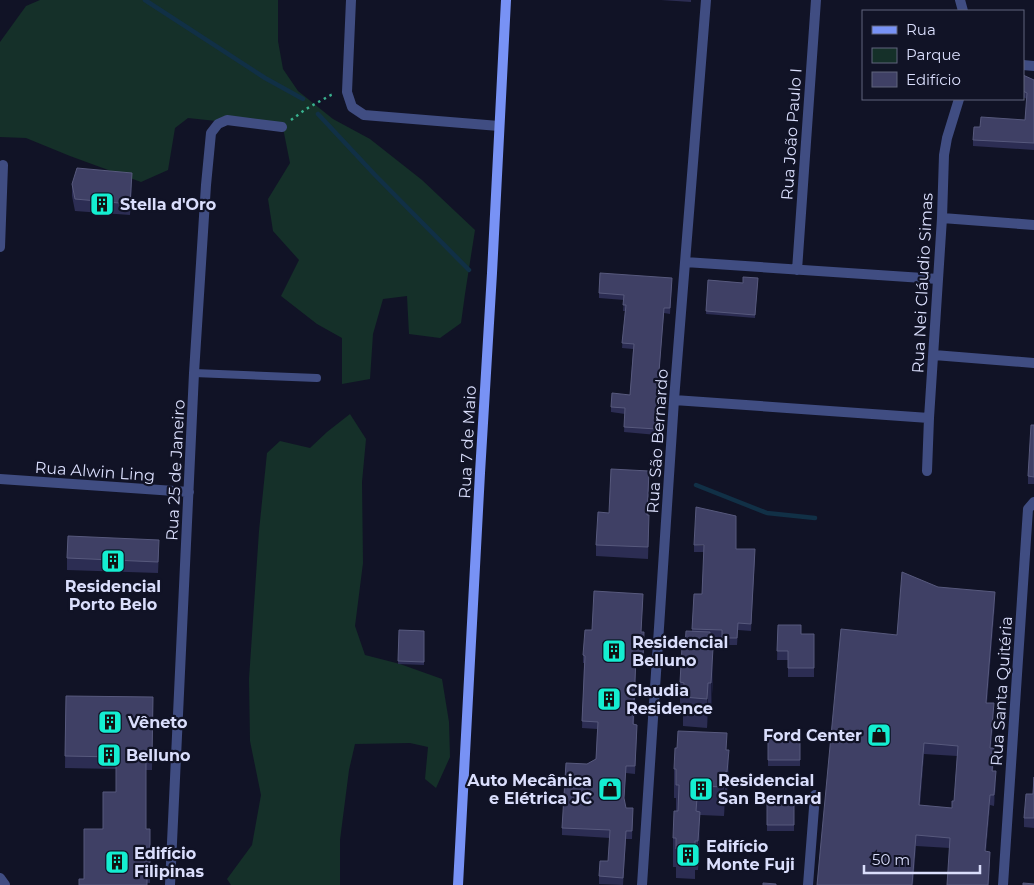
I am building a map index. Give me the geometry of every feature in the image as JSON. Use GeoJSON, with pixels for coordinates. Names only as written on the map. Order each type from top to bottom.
{"type":"FeatureCollection","features":[{"type":"Feature","properties":{"kind":"street"},"geometry":{"type":"LineString","coordinates":[[351,0],[347,92],[352,107],[364,115],[499,126]]}},
{"type":"Feature","properties":{"kind":"street","name":"Rua 7 de Maio"},"geometry":{"type":"LineString","coordinates":[[458,885],[506,0]]}},
{"type":"Feature","properties":{"kind":"street","name":"Rua São Bernardo"},"geometry":{"type":"LineString","coordinates":[[642,885],[674,400],[706,0]]}},
{"type":"Feature","properties":{"kind":"street","name":"Rua João Paulo I"},"geometry":{"type":"LineString","coordinates":[[798,270],[816,0]]}},
{"type":"Feature","properties":{"kind":"street","name":"Rua Nei Cláudio Simas"},"geometry":{"type":"LineString","coordinates":[[927,471],[944,155],[959,100]]}},
{"type":"Feature","properties":{"kind":"street","name":"Rua 25 de Janeiro"},"geometry":{"type":"LineString","coordinates":[[170,885],[194,373],[211,133],[218,124],[227,120],[282,127]]}},
{"type":"Feature","properties":{"kind":"street"},"geometry":{"type":"LineString","coordinates":[[0,247],[2,165]]}},
{"type":"Feature","properties":{"kind":"street"},"geometry":{"type":"LineString","coordinates":[[942,218],[1034,225]]}},
{"type":"Feature","properties":{"kind":"street"},"geometry":{"type":"LineString","coordinates":[[686,262],[938,279]]}},
{"type":"Feature","properties":{"kind":"street"},"geometry":{"type":"LineString","coordinates":[[934,355],[1034,363]]}},
{"type":"Feature","properties":{"kind":"street"},"geometry":{"type":"LineString","coordinates":[[674,400],[929,418]]}},
{"type":"Feature","properties":{"kind":"street","name":"Rua Alwin Ling"},"geometry":{"type":"LineString","coordinates":[[0,479],[189,492]]}},
{"type":"Feature","properties":{"kind":"street","name":"Rua Santa Quitéria"},"geometry":{"type":"LineString","coordinates":[[1003,885],[1028,509],[1034,502]]}},
{"type":"Feature","properties":{"kind":"street"},"geometry":{"type":"LineString","coordinates":[[808,885],[815,795]]}},
{"type":"Feature","properties":{"kind":"street"},"geometry":{"type":"LineString","coordinates":[[0,878],[5,885]]}},
{"type":"Feature","properties":{"kind":"lane"},"geometry":{"type":"LineString","coordinates":[[194,373],[317,378]]}},
{"type":"Feature","properties":{"kind":"path"},"geometry":{"type":"LineString","coordinates":[[282,127],[306,108],[331,95],[347,92]]}},
{"type":"Feature","properties":{"kind":"green space"},"geometry":{"type":"Polygon","coordinates":[[[40,0],[278,0],[278,41],[283,69],[298,91],[333,119],[370,139],[422,180],[475,230],[461,323],[440,338],[409,334],[407,296],[383,299],[373,334],[370,379],[342,384],[342,338],[317,324],[281,296],[299,260],[273,231],[268,199],[290,163],[283,128],[188,118],[175,128],[168,170],[141,182],[26,138],[0,137],[0,42],[26,6],[40,0]]]}},
{"type":"Feature","properties":{"kind":"green space"},"geometry":{"type":"Polygon","coordinates":[[[350,414],[366,439],[362,482],[363,563],[355,626],[365,655],[400,664],[442,679],[449,722],[450,757],[436,788],[425,779],[428,747],[410,743],[355,744],[349,770],[340,840],[340,885],[231,885],[227,879],[252,845],[261,795],[250,741],[249,679],[259,531],[267,453],[280,441],[310,448],[350,414]]]}},
{"type":"Feature","properties":{"kind":"building"},"geometry":{"type":"Polygon","coordinates":[[[1024,75],[1034,80],[1034,143],[973,140],[974,127],[980,127],[981,117],[1025,120],[1027,93],[1024,92],[1024,75]]]}},
{"type":"Feature","properties":{"kind":"building","name":"Stella d'Oro"},"geometry":{"type":"Polygon","coordinates":[[[77,168],[132,173],[130,204],[75,199],[72,184],[77,168]]]}},
{"type":"Feature","properties":{"kind":"building"},"geometry":{"type":"Polygon","coordinates":[[[600,273],[672,278],[670,308],[664,308],[657,397],[659,397],[657,429],[624,427],[625,408],[611,407],[612,393],[630,395],[634,344],[622,343],[626,305],[623,305],[624,295],[599,293],[600,273]]]}},
{"type":"Feature","properties":{"kind":"building"},"geometry":{"type":"Polygon","coordinates":[[[743,277],[758,278],[755,315],[706,311],[708,280],[743,283],[743,277]]]}},
{"type":"Feature","properties":{"kind":"building"},"geometry":{"type":"Polygon","coordinates":[[[1031,425],[1034,425],[1034,477],[1028,476],[1031,425]]]}},
{"type":"Feature","properties":{"kind":"building"},"geometry":{"type":"Polygon","coordinates":[[[611,469],[649,471],[648,547],[596,545],[598,512],[609,513],[611,469]]]}},
{"type":"Feature","properties":{"kind":"building"},"geometry":{"type":"Polygon","coordinates":[[[696,507],[736,516],[736,549],[755,549],[751,624],[738,623],[737,638],[722,638],[722,630],[692,629],[694,594],[702,594],[704,545],[694,545],[696,507]]]}},
{"type":"Feature","properties":{"kind":"building"},"geometry":{"type":"Polygon","coordinates":[[[68,536],[159,540],[158,562],[67,558],[68,536]]]}},
{"type":"Feature","properties":{"kind":"building"},"geometry":{"type":"Polygon","coordinates":[[[902,572],[938,587],[995,592],[986,703],[994,703],[990,748],[994,748],[992,771],[996,771],[994,795],[990,795],[985,851],[990,852],[988,885],[947,885],[950,838],[916,835],[912,885],[817,885],[841,629],[897,635],[902,572]],[[924,743],[919,805],[952,808],[958,746],[924,743]]]}},
{"type":"Feature","properties":{"kind":"building"},"geometry":{"type":"Polygon","coordinates":[[[594,591],[643,594],[641,632],[644,632],[643,658],[636,658],[633,724],[637,725],[635,766],[626,766],[624,798],[626,808],[633,808],[632,831],[626,831],[623,878],[599,876],[600,861],[608,861],[610,830],[562,828],[566,763],[587,764],[596,759],[598,722],[582,721],[585,630],[592,630],[594,591]]]}},
{"type":"Feature","properties":{"kind":"building"},"geometry":{"type":"Polygon","coordinates":[[[778,625],[801,625],[801,634],[814,634],[814,668],[788,668],[788,651],[777,651],[778,625]]]}},
{"type":"Feature","properties":{"kind":"building"},"geometry":{"type":"Polygon","coordinates":[[[399,630],[424,631],[424,662],[398,661],[399,630]]]}},
{"type":"Feature","properties":{"kind":"building"},"geometry":{"type":"Polygon","coordinates":[[[686,631],[710,632],[710,648],[713,648],[711,683],[708,683],[707,699],[683,697],[684,683],[680,682],[682,647],[685,647],[686,631]]]}},
{"type":"Feature","properties":{"kind":"building"},"geometry":{"type":"Polygon","coordinates":[[[66,696],[153,697],[152,758],[146,758],[146,829],[150,829],[150,871],[147,871],[147,885],[79,885],[79,879],[84,879],[84,829],[103,829],[103,792],[116,792],[116,757],[65,756],[66,696]]]}},
{"type":"Feature","properties":{"kind":"building"},"geometry":{"type":"Polygon","coordinates":[[[678,731],[727,733],[726,750],[729,750],[724,787],[698,786],[696,811],[700,812],[698,841],[695,841],[695,850],[676,849],[676,838],[673,838],[674,811],[678,811],[679,785],[676,785],[676,769],[674,769],[678,731]]]}},
{"type":"Feature","properties":{"kind":"building"},"geometry":{"type":"Polygon","coordinates":[[[768,735],[800,735],[800,760],[768,760],[768,735]]]}},
{"type":"Feature","properties":{"kind":"building"},"geometry":{"type":"Polygon","coordinates":[[[1034,777],[1034,818],[1024,818],[1026,794],[1033,794],[1034,777]]]}},
{"type":"Feature","properties":{"kind":"building"},"geometry":{"type":"Polygon","coordinates":[[[767,798],[794,798],[794,825],[767,825],[767,798]]]}},
{"type":"Feature","properties":{"kind":"building"},"geometry":{"type":"Polygon","coordinates":[[[763,883],[776,884],[776,885],[763,885],[763,883]]]}},
{"type":"Feature","properties":{"kind":"building"},"geometry":{"type":"Polygon","coordinates":[[[1023,883],[1034,884],[1034,885],[1023,885],[1023,883]]]}},
{"type":"Feature","properties":{"kind":"waterway"},"geometry":{"type":"LineString","coordinates":[[145,0],[265,78],[303,99]]}},
{"type":"Feature","properties":{"kind":"waterway"},"geometry":{"type":"LineString","coordinates":[[318,114],[469,270]]}},
{"type":"Feature","properties":{"kind":"waterway"},"geometry":{"type":"LineString","coordinates":[[696,485],[767,513],[815,518]]}},
{"type":"Feature","properties":{"kind":"place","name":"Stella d'Oro"},"geometry":{"type":"Point","coordinates":[102,204]}},
{"type":"Feature","properties":{"kind":"place","name":"Residencial Porto Belo"},"geometry":{"type":"Point","coordinates":[113,561]}},
{"type":"Feature","properties":{"kind":"place","name":"Residencial Belluno"},"geometry":{"type":"Point","coordinates":[614,651]}},
{"type":"Feature","properties":{"kind":"place","name":"Claudia Residence"},"geometry":{"type":"Point","coordinates":[609,699]}},
{"type":"Feature","properties":{"kind":"place","name":"Vêneto"},"geometry":{"type":"Point","coordinates":[110,722]}},
{"type":"Feature","properties":{"kind":"place","name":"Ford Center"},"geometry":{"type":"Point","coordinates":[879,735]}},
{"type":"Feature","properties":{"kind":"place","name":"Belluno"},"geometry":{"type":"Point","coordinates":[109,755]}},
{"type":"Feature","properties":{"kind":"place","name":"Auto Mecânica e Elétrica JC"},"geometry":{"type":"Point","coordinates":[610,789]}},
{"type":"Feature","properties":{"kind":"place","name":"Residencial San Bernard"},"geometry":{"type":"Point","coordinates":[701,789]}},
{"type":"Feature","properties":{"kind":"place","name":"Edifício Monte Fuji"},"geometry":{"type":"Point","coordinates":[688,855]}},
{"type":"Feature","properties":{"kind":"place","name":"Edifício Filipinas"},"geometry":{"type":"Point","coordinates":[117,862]}}]}
